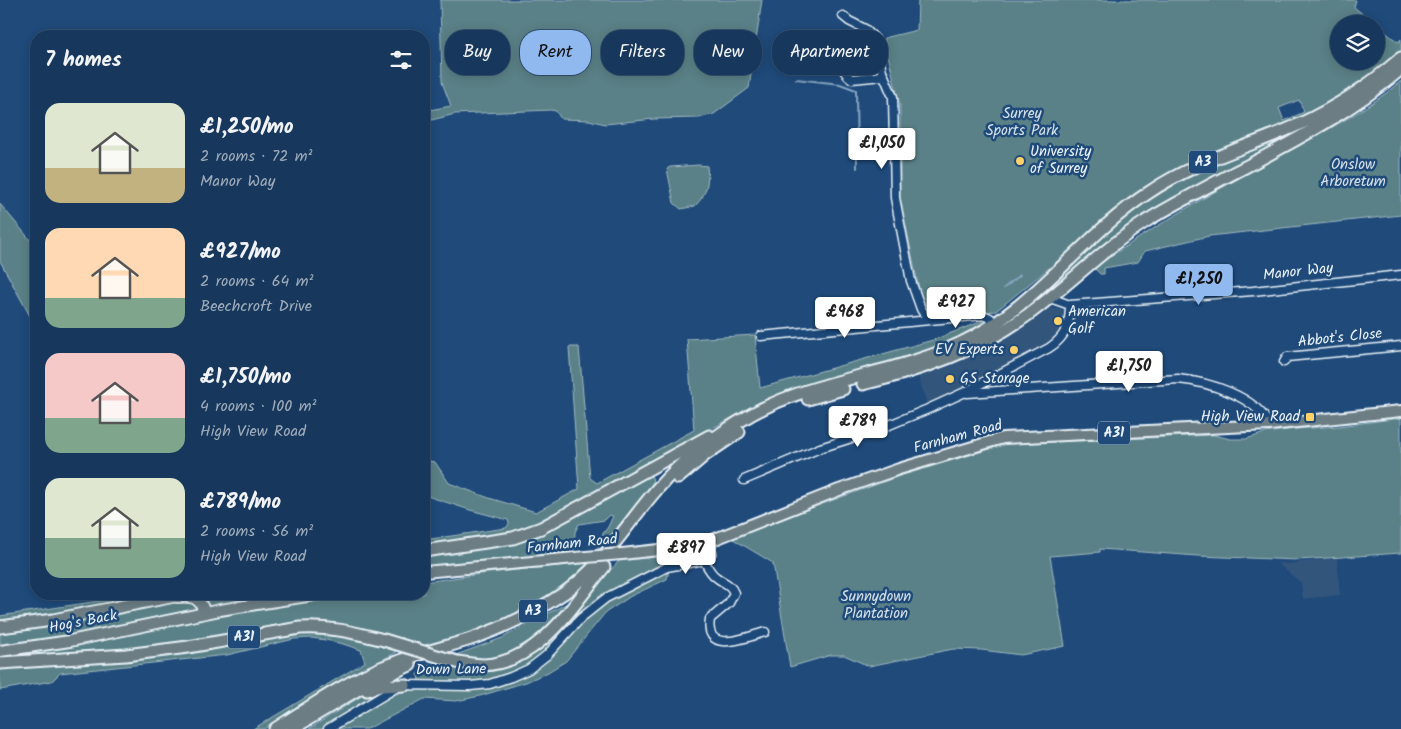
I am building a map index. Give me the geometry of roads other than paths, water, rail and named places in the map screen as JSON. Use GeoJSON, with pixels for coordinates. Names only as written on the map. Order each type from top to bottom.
{"type":"FeatureCollection","features":[{"type":"Feature","properties":{"kind":"highway","name":"A3"},"geometry":{"type":"LineString","coordinates":[[430,550],[513,538],[541,528],[691,445],[762,409],[805,392],[938,354],[999,328],[1102,229],[1149,192],[1196,166],[1326,112],[1366,86],[1401,58]]}},
{"type":"Feature","properties":{"kind":"highway","name":"A3"},"geometry":{"type":"LineString","coordinates":[[292,729],[335,702],[380,678],[422,660],[486,640],[544,612],[571,596],[604,567],[636,525],[670,486],[705,455],[753,423],[781,409],[818,396],[929,366],[971,348],[999,328],[1050,298],[1124,236],[1183,200],[1332,119],[1376,90],[1401,69]]}},
{"type":"Feature","properties":{"kind":"highway","name":"A3"},"geometry":{"type":"LineString","coordinates":[[275,729],[327,696],[370,673],[410,657],[486,633],[560,595],[576,584],[597,563],[671,474],[710,441],[742,420]]}},
{"type":"Feature","properties":{"kind":"highway","name":"A31"},"geometry":{"type":"LineString","coordinates":[[0,662],[103,657],[161,651],[300,628],[317,627],[344,630],[384,640],[457,662],[495,663],[512,658],[536,645],[558,624],[604,567]]}},
{"type":"Feature","properties":{"kind":"highway","name":"Hog's Back"},"geometry":{"type":"LineString","coordinates":[[0,627],[53,620],[156,600]]}},
{"type":"Feature","properties":{"kind":"highway"},"geometry":{"type":"LineString","coordinates":[[306,720],[365,690],[380,686],[404,685]]}},
{"type":"Feature","properties":{"kind":"main road","name":"Farnham Road"},"geometry":{"type":"LineString","coordinates":[[430,572],[586,558],[677,548],[710,541],[890,472],[1003,438],[1270,425],[1401,411]]}},
{"type":"Feature","properties":{"kind":"main road","name":"Farnham Road"},"geometry":{"type":"LineString","coordinates":[[430,575],[447,571]]}},
{"type":"Feature","properties":{"kind":"main road"},"geometry":{"type":"LineString","coordinates":[[197,600],[203,610],[200,614]]}},
{"type":"Feature","properties":{"kind":"main road","name":"A31"},"geometry":{"type":"LineString","coordinates":[[200,614],[284,600]]}},
{"type":"Feature","properties":{"kind":"main road","name":"Hog's Back"},"geometry":{"type":"LineString","coordinates":[[0,651],[85,638],[200,614]]}},
{"type":"Feature","properties":{"kind":"street"},"geometry":{"type":"LineString","coordinates":[[843,16],[865,29],[874,39],[884,76],[894,100],[895,198],[911,281],[921,310],[928,320]]}},
{"type":"Feature","properties":{"kind":"street"},"geometry":{"type":"LineString","coordinates":[[848,75],[852,79],[884,76]]}},
{"type":"Feature","properties":{"kind":"street","name":"Manor Way"},"geometry":{"type":"LineString","coordinates":[[1050,298],[1070,305],[1253,291],[1401,275]]}},
{"type":"Feature","properties":{"kind":"street"},"geometry":{"type":"LineString","coordinates":[[744,480],[820,448],[902,420],[963,394],[1056,344],[1062,339],[1068,326],[1070,305]]}},
{"type":"Feature","properties":{"kind":"street"},"geometry":{"type":"LineString","coordinates":[[761,336],[983,315],[990,318],[999,328]]}},
{"type":"Feature","properties":{"kind":"street","name":"Abbot's Close"},"geometry":{"type":"LineString","coordinates":[[1284,362],[1287,357],[1401,346]]}},
{"type":"Feature","properties":{"kind":"street"},"geometry":{"type":"LineString","coordinates":[[963,394],[1178,379],[1215,387],[1240,397],[1262,414],[1270,425]]}},
{"type":"Feature","properties":{"kind":"street"},"geometry":{"type":"LineString","coordinates":[[985,382],[987,392]]}},
{"type":"Feature","properties":{"kind":"street"},"geometry":{"type":"LineString","coordinates":[[710,541],[712,552],[704,560],[714,576],[728,583],[734,593],[729,603],[710,619],[709,625],[712,635],[722,643],[729,643],[765,632]]}},
{"type":"Feature","properties":{"kind":"street","name":"Down Lane"},"geometry":{"type":"LineString","coordinates":[[328,729],[393,688],[404,685],[470,686],[490,684],[511,678],[547,656],[581,618],[606,598],[667,567],[704,560]]}},
{"type":"Feature","properties":{"kind":"waterway"},"geometry":{"type":"LineString","coordinates":[[796,79],[840,84],[856,90],[857,168]]}},
{"type":"Feature","properties":{"kind":"waterway"},"geometry":{"type":"LineString","coordinates":[[1004,288],[1020,275]]}},
{"type":"Feature","properties":{"kind":"place","name":"University of Surrey"},"geometry":{"type":"Point","coordinates":[1020,161]}},
{"type":"Feature","properties":{"kind":"place","name":"American Golf"},"geometry":{"type":"Point","coordinates":[1058,321]}},
{"type":"Feature","properties":{"kind":"place","name":"EV Experts"},"geometry":{"type":"Point","coordinates":[1014,350]}},
{"type":"Feature","properties":{"kind":"place","name":"GS Storage"},"geometry":{"type":"Point","coordinates":[950,379]}},
{"type":"Feature","properties":{"kind":"place","name":"High View Road"},"geometry":{"type":"Point","coordinates":[1310,417]}},
{"type":"Feature","properties":{"kind":"park label","name":"Surrey Sports Park"},"geometry":{"type":"Point","coordinates":[1022,122]}},
{"type":"Feature","properties":{"kind":"park label","name":"Onslow Arboretum"},"geometry":{"type":"Point","coordinates":[1353,174]}},
{"type":"Feature","properties":{"kind":"park label","name":"Sunnydown Plantation"},"geometry":{"type":"Point","coordinates":[876,606]}}]}
